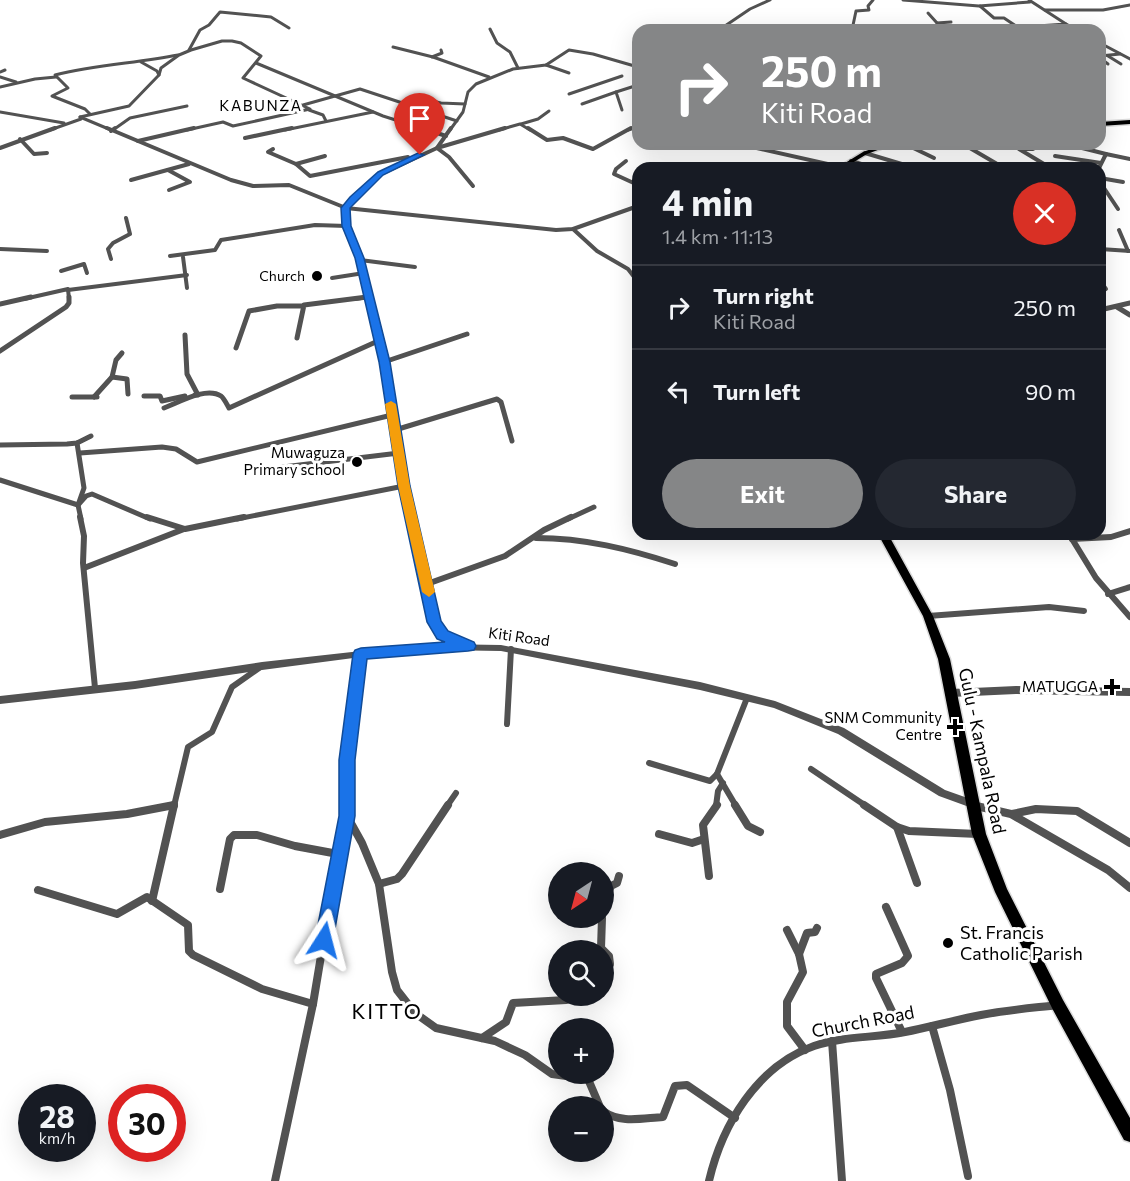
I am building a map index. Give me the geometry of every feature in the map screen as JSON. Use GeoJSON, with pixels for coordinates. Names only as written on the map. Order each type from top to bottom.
{"type":"FeatureCollection","features":[{"type":"Feature","properties":{"kind":"main road"},"geometry":{"type":"LineString","coordinates":[[1106,124],[1130,122]]}},
{"type":"Feature","properties":{"kind":"main road"},"geometry":{"type":"LineString","coordinates":[[851,161],[874,150]]}},
{"type":"Feature","properties":{"kind":"main road","name":"Gulu - Kampala Road"},"geometry":{"type":"LineString","coordinates":[[886,540],[928,616],[944,659],[979,834],[1002,892],[1058,1005],[1130,1134]]}},
{"type":"Feature","properties":{"kind":"street"},"geometry":{"type":"LineString","coordinates":[[728,24],[750,9],[770,0]]}},
{"type":"Feature","properties":{"kind":"street"},"geometry":{"type":"LineString","coordinates":[[853,24],[856,11],[869,10],[868,6],[873,0]]}},
{"type":"Feature","properties":{"kind":"street"},"geometry":{"type":"LineString","coordinates":[[903,0],[980,6],[1030,1],[1066,24]]}},
{"type":"Feature","properties":{"kind":"street"},"geometry":{"type":"LineString","coordinates":[[933,0],[938,3]]}},
{"type":"Feature","properties":{"kind":"street"},"geometry":{"type":"LineString","coordinates":[[952,0],[956,3]]}},
{"type":"Feature","properties":{"kind":"street"},"geometry":{"type":"LineString","coordinates":[[987,0],[994,4]]}},
{"type":"Feature","properties":{"kind":"street"},"geometry":{"type":"LineString","coordinates":[[1045,10],[1103,10],[1130,5]]}},
{"type":"Feature","properties":{"kind":"street"},"geometry":{"type":"LineString","coordinates":[[980,6],[994,18],[1004,18],[1014,24]]}},
{"type":"Feature","properties":{"kind":"street"},"geometry":{"type":"LineString","coordinates":[[188,51],[196,41],[200,30],[220,12],[270,17],[289,28]]}},
{"type":"Feature","properties":{"kind":"street"},"geometry":{"type":"LineString","coordinates":[[928,13],[938,23],[951,22]]}},
{"type":"Feature","properties":{"kind":"street"},"geometry":{"type":"LineString","coordinates":[[490,29],[497,43],[508,47],[513,53],[518,68]]}},
{"type":"Feature","properties":{"kind":"street"},"geometry":{"type":"LineString","coordinates":[[0,148],[90,114],[129,106],[159,75],[161,68],[179,55],[223,41],[236,42],[261,56],[242,78],[323,115],[326,121]]}},
{"type":"Feature","properties":{"kind":"street"},"geometry":{"type":"LineString","coordinates":[[1106,46],[1130,59]]}},
{"type":"Feature","properties":{"kind":"street"},"geometry":{"type":"LineString","coordinates":[[393,47],[431,57],[490,78]]}},
{"type":"Feature","properties":{"kind":"street"},"geometry":{"type":"LineString","coordinates":[[431,57],[442,52],[441,50]]}},
{"type":"Feature","properties":{"kind":"street"},"geometry":{"type":"LineString","coordinates":[[546,65],[564,52],[573,50],[632,65]]}},
{"type":"Feature","properties":{"kind":"street"},"geometry":{"type":"LineString","coordinates":[[1107,55],[1120,54]]}},
{"type":"Feature","properties":{"kind":"street"},"geometry":{"type":"LineString","coordinates":[[56,77],[57,74],[78,69],[179,55]]}},
{"type":"Feature","properties":{"kind":"street"},"geometry":{"type":"LineString","coordinates":[[1107,55],[1121,64]]}},
{"type":"Feature","properties":{"kind":"street"},"geometry":{"type":"LineString","coordinates":[[141,62],[157,71],[159,75]]}},
{"type":"Feature","properties":{"kind":"street"},"geometry":{"type":"LineString","coordinates":[[256,63],[374,112],[446,136]]}},
{"type":"Feature","properties":{"kind":"street"},"geometry":{"type":"LineString","coordinates":[[437,148],[457,121],[472,87],[518,68],[546,65],[569,73]]}},
{"type":"Feature","properties":{"kind":"street"},"geometry":{"type":"LineString","coordinates":[[5,70],[0,74],[22,83]]}},
{"type":"Feature","properties":{"kind":"street"},"geometry":{"type":"LineString","coordinates":[[570,94],[622,76]]}},
{"type":"Feature","properties":{"kind":"street"},"geometry":{"type":"LineString","coordinates":[[0,87],[22,83],[37,77],[56,77],[68,88],[52,96],[85,109],[90,114]]}},
{"type":"Feature","properties":{"kind":"street"},"geometry":{"type":"LineString","coordinates":[[582,104],[632,87]]}},
{"type":"Feature","properties":{"kind":"street"},"geometry":{"type":"LineString","coordinates":[[303,105],[360,89],[457,121]]}},
{"type":"Feature","properties":{"kind":"street"},"geometry":{"type":"LineString","coordinates":[[616,92],[622,110]]}},
{"type":"Feature","properties":{"kind":"street"},"geometry":{"type":"LineString","coordinates":[[418,98],[441,103],[465,104]]}},
{"type":"Feature","properties":{"kind":"street"},"geometry":{"type":"LineString","coordinates":[[111,131],[132,117],[188,106]]}},
{"type":"Feature","properties":{"kind":"street"},"geometry":{"type":"LineString","coordinates":[[136,141],[216,123],[226,122],[232,126],[309,110]]}},
{"type":"Feature","properties":{"kind":"street"},"geometry":{"type":"LineString","coordinates":[[468,646],[442,635],[436,629],[404,486],[384,362],[372,305],[368,297],[360,260],[347,226],[346,208],[353,198],[381,174],[420,155],[538,119],[549,111]]}},
{"type":"Feature","properties":{"kind":"street"},"geometry":{"type":"LineString","coordinates":[[0,112],[66,123]]}},
{"type":"Feature","properties":{"kind":"street"},"geometry":{"type":"LineString","coordinates":[[245,138],[374,112]]}},
{"type":"Feature","properties":{"kind":"street"},"geometry":{"type":"LineString","coordinates":[[81,119],[244,185],[289,185],[346,208],[546,230],[573,229],[632,208]]}},
{"type":"Feature","properties":{"kind":"street"},"geometry":{"type":"LineString","coordinates":[[520,124],[544,139],[561,137],[593,149],[632,128]]}},
{"type":"Feature","properties":{"kind":"street"},"geometry":{"type":"LineString","coordinates":[[20,139],[34,154],[47,153]]}},
{"type":"Feature","properties":{"kind":"street"},"geometry":{"type":"LineString","coordinates":[[437,148],[449,157],[473,186]]}},
{"type":"Feature","properties":{"kind":"street"},"geometry":{"type":"LineString","coordinates":[[273,149],[268,152],[296,164],[310,176],[420,155]]}},
{"type":"Feature","properties":{"kind":"street"},"geometry":{"type":"LineString","coordinates":[[764,150],[816,162]]}},
{"type":"Feature","properties":{"kind":"street"},"geometry":{"type":"LineString","coordinates":[[917,150],[934,158]]}},
{"type":"Feature","properties":{"kind":"street"},"geometry":{"type":"LineString","coordinates":[[974,150],[995,162]]}},
{"type":"Feature","properties":{"kind":"street"},"geometry":{"type":"LineString","coordinates":[[1021,150],[1041,162]]}},
{"type":"Feature","properties":{"kind":"street"},"geometry":{"type":"LineString","coordinates":[[1094,150],[1130,159]]}},
{"type":"Feature","properties":{"kind":"street"},"geometry":{"type":"LineString","coordinates":[[865,153],[895,162]]}},
{"type":"Feature","properties":{"kind":"street"},"geometry":{"type":"LineString","coordinates":[[1102,162],[1106,154]]}},
{"type":"Feature","properties":{"kind":"street"},"geometry":{"type":"LineString","coordinates":[[296,164],[325,156]]}},
{"type":"Feature","properties":{"kind":"street"},"geometry":{"type":"LineString","coordinates":[[1055,156],[1082,162]]}},
{"type":"Feature","properties":{"kind":"street"},"geometry":{"type":"LineString","coordinates":[[626,161],[616,169],[614,174],[632,182]]}},
{"type":"Feature","properties":{"kind":"street"},"geometry":{"type":"LineString","coordinates":[[131,180],[189,163]]}},
{"type":"Feature","properties":{"kind":"street"},"geometry":{"type":"LineString","coordinates":[[168,169],[190,182],[169,190]]}},
{"type":"Feature","properties":{"kind":"street"},"geometry":{"type":"LineString","coordinates":[[1106,179],[1123,182]]}},
{"type":"Feature","properties":{"kind":"street"},"geometry":{"type":"LineString","coordinates":[[1106,191],[1118,209]]}},
{"type":"Feature","properties":{"kind":"street"},"geometry":{"type":"LineString","coordinates":[[111,259],[108,249],[110,245],[130,234],[126,219]]}},
{"type":"Feature","properties":{"kind":"street"},"geometry":{"type":"LineString","coordinates":[[170,256],[215,250],[221,240],[246,235],[315,225],[347,226]]}},
{"type":"Feature","properties":{"kind":"street"},"geometry":{"type":"LineString","coordinates":[[573,229],[597,251],[628,269],[632,274]]}},
{"type":"Feature","properties":{"kind":"street"},"geometry":{"type":"LineString","coordinates":[[1106,249],[1129,251],[1119,230]]}},
{"type":"Feature","properties":{"kind":"street"},"geometry":{"type":"LineString","coordinates":[[0,249],[47,251]]}},
{"type":"Feature","properties":{"kind":"street"},"geometry":{"type":"LineString","coordinates":[[176,260],[191,253]]}},
{"type":"Feature","properties":{"kind":"street"},"geometry":{"type":"LineString","coordinates":[[183,257],[187,288]]}},
{"type":"Feature","properties":{"kind":"street"},"geometry":{"type":"LineString","coordinates":[[360,260],[415,267]]}},
{"type":"Feature","properties":{"kind":"street"},"geometry":{"type":"LineString","coordinates":[[61,271],[84,264],[87,273]]}},
{"type":"Feature","properties":{"kind":"street"},"geometry":{"type":"LineString","coordinates":[[332,278],[363,273]]}},
{"type":"Feature","properties":{"kind":"street"},"geometry":{"type":"LineString","coordinates":[[0,304],[68,291],[187,275]]}},
{"type":"Feature","properties":{"kind":"street"},"geometry":{"type":"LineString","coordinates":[[0,351],[66,307],[69,303],[68,291]]}},
{"type":"Feature","properties":{"kind":"street"},"geometry":{"type":"LineString","coordinates":[[236,348],[249,310],[277,306],[303,306],[309,303],[368,297]]}},
{"type":"Feature","properties":{"kind":"street"},"geometry":{"type":"LineString","coordinates":[[1106,309],[1130,303]]}},
{"type":"Feature","properties":{"kind":"street"},"geometry":{"type":"LineString","coordinates":[[297,338],[303,306]]}},
{"type":"Feature","properties":{"kind":"street"},"geometry":{"type":"LineString","coordinates":[[1117,307],[1130,315]]}},
{"type":"Feature","properties":{"kind":"street"},"geometry":{"type":"LineString","coordinates":[[384,362],[467,334]]}},
{"type":"Feature","properties":{"kind":"street"},"geometry":{"type":"LineString","coordinates":[[185,335],[183,349],[187,374],[198,395]]}},
{"type":"Feature","properties":{"kind":"street"},"geometry":{"type":"LineString","coordinates":[[144,396],[159,396],[162,401],[193,394],[216,393],[225,399],[229,408],[378,341]]}},
{"type":"Feature","properties":{"kind":"street"},"geometry":{"type":"LineString","coordinates":[[72,397],[96,397],[112,377],[116,360],[122,352]]}},
{"type":"Feature","properties":{"kind":"street"},"geometry":{"type":"LineString","coordinates":[[112,377],[127,379],[128,394]]}},
{"type":"Feature","properties":{"kind":"street"},"geometry":{"type":"LineString","coordinates":[[164,408],[198,395]]}},
{"type":"Feature","properties":{"kind":"street"},"geometry":{"type":"LineString","coordinates":[[395,430],[497,399],[501,402],[512,441]]}},
{"type":"Feature","properties":{"kind":"street"},"geometry":{"type":"LineString","coordinates":[[80,453],[162,447],[176,449],[197,462],[392,415]]}},
{"type":"Feature","properties":{"kind":"street"},"geometry":{"type":"LineString","coordinates":[[0,445],[41,446],[77,443],[91,436]]}},
{"type":"Feature","properties":{"kind":"street"},"geometry":{"type":"LineString","coordinates":[[77,443],[84,489],[78,505],[84,536],[84,568],[95,688]]}},
{"type":"Feature","properties":{"kind":"street"},"geometry":{"type":"LineString","coordinates":[[283,467],[399,453]]}},
{"type":"Feature","properties":{"kind":"street"},"geometry":{"type":"LineString","coordinates":[[0,480],[78,505]]}},
{"type":"Feature","properties":{"kind":"street"},"geometry":{"type":"LineString","coordinates":[[84,568],[185,529],[404,486]]}},
{"type":"Feature","properties":{"kind":"street"},"geometry":{"type":"LineString","coordinates":[[78,505],[86,496],[92,494],[121,508],[136,510],[152,520],[185,529]]}},
{"type":"Feature","properties":{"kind":"street"},"geometry":{"type":"LineString","coordinates":[[427,584],[506,556],[536,538],[544,530],[594,507]]}},
{"type":"Feature","properties":{"kind":"street"},"geometry":{"type":"LineString","coordinates":[[1106,537],[1130,531]]}},
{"type":"Feature","properties":{"kind":"street"},"geometry":{"type":"LineString","coordinates":[[536,538],[558,537],[617,547],[675,564]]}},
{"type":"Feature","properties":{"kind":"street"},"geometry":{"type":"LineString","coordinates":[[1072,540],[1084,565],[1130,617]]}},
{"type":"Feature","properties":{"kind":"street"},"geometry":{"type":"LineString","coordinates":[[1108,594],[1130,587]]}},
{"type":"Feature","properties":{"kind":"street"},"geometry":{"type":"LineString","coordinates":[[928,616],[1048,607],[1084,611]]}},
{"type":"Feature","properties":{"kind":"street","name":"Kiti Road"},"geometry":{"type":"LineString","coordinates":[[0,700],[135,685],[361,654],[468,646],[511,649],[700,686],[795,712],[841,731],[942,793],[972,804]]}},
{"type":"Feature","properties":{"kind":"street"},"geometry":{"type":"LineString","coordinates":[[507,724],[511,649]]}},
{"type":"Feature","properties":{"kind":"street"},"geometry":{"type":"LineString","coordinates":[[275,1181],[313,1004],[338,854],[347,816],[347,760],[361,654]]}},
{"type":"Feature","properties":{"kind":"street"},"geometry":{"type":"LineString","coordinates":[[152,900],[188,747],[213,732],[232,687],[262,666]]}},
{"type":"Feature","properties":{"kind":"street"},"geometry":{"type":"LineString","coordinates":[[951,693],[1016,690],[1130,693]]}},
{"type":"Feature","properties":{"kind":"street"},"geometry":{"type":"LineString","coordinates":[[649,763],[710,781],[717,774],[747,698]]}},
{"type":"Feature","properties":{"kind":"street"},"geometry":{"type":"LineString","coordinates":[[811,769],[897,827],[909,831],[979,834]]}},
{"type":"Feature","properties":{"kind":"street"},"geometry":{"type":"LineString","coordinates":[[717,774],[748,826],[760,832]]}},
{"type":"Feature","properties":{"kind":"street"},"geometry":{"type":"LineString","coordinates":[[709,876],[704,825],[717,805],[718,791],[723,783]]}},
{"type":"Feature","properties":{"kind":"street"},"geometry":{"type":"LineString","coordinates":[[379,884],[396,879],[402,874],[456,793]]}},
{"type":"Feature","properties":{"kind":"street"},"geometry":{"type":"LineString","coordinates":[[972,804],[1011,814],[1108,870],[1130,888]]}},
{"type":"Feature","properties":{"kind":"street"},"geometry":{"type":"LineString","coordinates":[[0,835],[45,822],[128,814],[174,805]]}},
{"type":"Feature","properties":{"kind":"street"},"geometry":{"type":"LineString","coordinates":[[1011,814],[1036,808],[1077,811],[1130,843]]}},
{"type":"Feature","properties":{"kind":"street"},"geometry":{"type":"LineString","coordinates":[[347,816],[362,843],[379,884],[392,972],[403,1000],[415,1013],[436,1028],[482,1038],[525,1055],[552,1074],[588,1079],[595,1096]]}},
{"type":"Feature","properties":{"kind":"street"},"geometry":{"type":"LineString","coordinates":[[897,827],[917,883]]}},
{"type":"Feature","properties":{"kind":"street"},"geometry":{"type":"LineString","coordinates":[[220,889],[230,839],[234,835],[242,833],[262,836],[311,850],[338,854]]}},
{"type":"Feature","properties":{"kind":"street"},"geometry":{"type":"LineString","coordinates":[[659,834],[692,843],[704,839]]}},
{"type":"Feature","properties":{"kind":"street"},"geometry":{"type":"LineString","coordinates":[[614,884],[617,883],[619,876]]}},
{"type":"Feature","properties":{"kind":"street"},"geometry":{"type":"LineString","coordinates":[[38,890],[117,914],[123,913],[141,898],[147,897],[188,925],[188,948],[193,955],[262,989],[313,1004]]}},
{"type":"Feature","properties":{"kind":"street"},"geometry":{"type":"LineString","coordinates":[[886,907],[908,956],[901,965],[879,971],[876,978],[902,1032]]}},
{"type":"Feature","properties":{"kind":"street"},"geometry":{"type":"LineString","coordinates":[[799,954],[807,933],[815,932],[817,928]]}},
{"type":"Feature","properties":{"kind":"street"},"geometry":{"type":"LineString","coordinates":[[787,930],[799,954],[803,972],[788,1002],[787,1026],[805,1050]]}},
{"type":"Feature","properties":{"kind":"street"},"geometry":{"type":"LineString","coordinates":[[482,1038],[506,1022],[513,1003],[548,1001]]}},
{"type":"Feature","properties":{"kind":"street","name":"Church Road"},"geometry":{"type":"LineString","coordinates":[[709,1181],[722,1136],[735,1119],[745,1098],[759,1083],[794,1055],[832,1041],[902,1032],[982,1014],[1058,1005]]}},
{"type":"Feature","properties":{"kind":"street"},"geometry":{"type":"LineString","coordinates":[[932,1026],[950,1090],[968,1176]]}},
{"type":"Feature","properties":{"kind":"street"},"geometry":{"type":"LineString","coordinates":[[832,1041],[842,1181]]}},
{"type":"Feature","properties":{"kind":"street"},"geometry":{"type":"LineString","coordinates":[[614,1117],[625,1119],[663,1117],[675,1086],[680,1084],[687,1085],[735,1119]]}},
{"type":"Feature","properties":{"kind":"slow traffic"},"geometry":{"type":"LineString","coordinates":[[391,404],[404,486],[429,592]]}},
{"type":"Feature","properties":{"kind":"place","name":"Church"},"geometry":{"type":"Point","coordinates":[317,276]}},
{"type":"Feature","properties":{"kind":"place","name":"Muwaguza Primary school"},"geometry":{"type":"Point","coordinates":[357,462]}},
{"type":"Feature","properties":{"kind":"place","name":"MATUGGA"},"geometry":{"type":"Point","coordinates":[1112,687]}},
{"type":"Feature","properties":{"kind":"place","name":"SNM Community Centre"},"geometry":{"type":"Point","coordinates":[955,727]}},
{"type":"Feature","properties":{"kind":"place","name":"St. Francis Catholic Parish"},"geometry":{"type":"Point","coordinates":[948,943]}},
{"type":"Feature","properties":{"kind":"district","name":"KABUNZA"},"geometry":{"type":"Point","coordinates":[261,106]}},
{"type":"Feature","properties":{"kind":"district","name":"KITTO"},"geometry":{"type":"Point","coordinates":[387,1012]}},
{"type":"Feature","properties":{"kind":"route"},"geometry":{"type":"LineString","coordinates":[[324,940],[338,854],[347,816],[347,760],[361,654],[439,646],[468,646],[442,635],[436,629],[404,486],[384,362],[375,329],[372,305],[368,297],[360,258],[347,226],[346,208],[353,198],[381,174],[420,155]]}}]}
